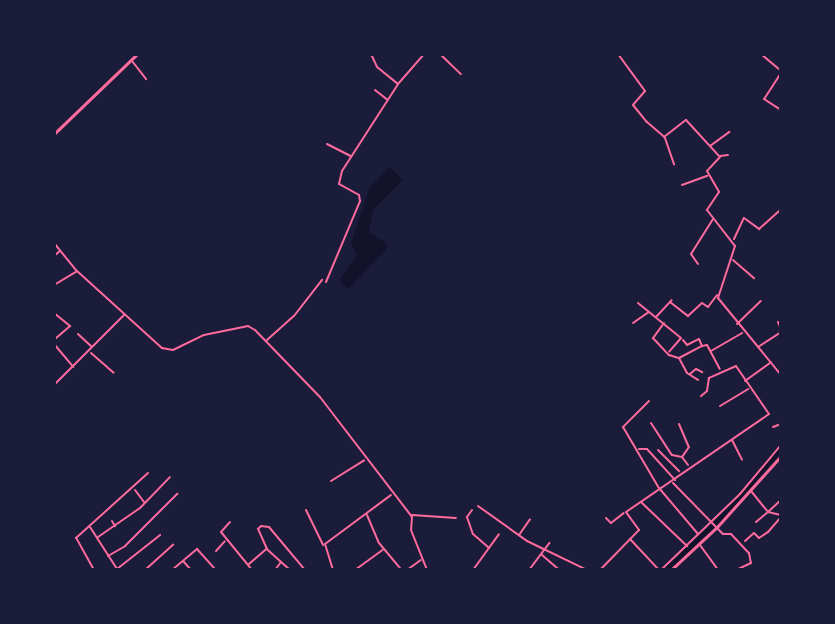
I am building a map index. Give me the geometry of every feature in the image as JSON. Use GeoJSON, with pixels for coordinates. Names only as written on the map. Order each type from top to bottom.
{"type":"FeatureCollection","features":[{"type":"Feature","properties":{"kind":"main road"},"geometry":{"type":"LineString","coordinates":[[54,134],[137,54]]}},
{"type":"Feature","properties":{"kind":"main road"},"geometry":{"type":"LineString","coordinates":[[672,569],[699,539],[751,491],[777,456]]}},
{"type":"Feature","properties":{"kind":"street"},"geometry":{"type":"LineString","coordinates":[[372,54],[377,67],[398,84]]}},
{"type":"Feature","properties":{"kind":"street"},"geometry":{"type":"LineString","coordinates":[[440,54],[461,74]]}},
{"type":"Feature","properties":{"kind":"street"},"geometry":{"type":"LineString","coordinates":[[618,54],[645,91],[634,104],[635,110],[664,137],[674,164]]}},
{"type":"Feature","properties":{"kind":"street"},"geometry":{"type":"LineString","coordinates":[[761,54],[781,72],[764,99],[781,110]]}},
{"type":"Feature","properties":{"kind":"street"},"geometry":{"type":"LineString","coordinates":[[326,282],[359,207],[359,195],[339,184],[352,156],[398,84],[421,55]]}},
{"type":"Feature","properties":{"kind":"street"},"geometry":{"type":"LineString","coordinates":[[131,60],[146,79]]}},
{"type":"Feature","properties":{"kind":"street"},"geometry":{"type":"LineString","coordinates":[[375,90],[388,100]]}},
{"type":"Feature","properties":{"kind":"street"},"geometry":{"type":"LineString","coordinates":[[664,137],[686,120],[719,157]]}},
{"type":"Feature","properties":{"kind":"street"},"geometry":{"type":"LineString","coordinates":[[709,147],[729,132]]}},
{"type":"Feature","properties":{"kind":"street"},"geometry":{"type":"LineString","coordinates":[[327,144],[352,156]]}},
{"type":"Feature","properties":{"kind":"street"},"geometry":{"type":"LineString","coordinates":[[682,185],[708,175],[719,157],[728,155]]}},
{"type":"Feature","properties":{"kind":"street"},"geometry":{"type":"LineString","coordinates":[[708,175],[719,191],[707,209],[733,240]]}},
{"type":"Feature","properties":{"kind":"street"},"geometry":{"type":"LineString","coordinates":[[656,317],[671,301],[688,316],[702,303],[708,307],[718,295],[732,259],[733,240],[744,218],[759,229],[781,209]]}},
{"type":"Feature","properties":{"kind":"street"},"geometry":{"type":"LineString","coordinates":[[698,264],[691,254],[713,218]]}},
{"type":"Feature","properties":{"kind":"street"},"geometry":{"type":"LineString","coordinates":[[54,243],[77,271],[167,350],[204,335],[248,326],[266,340],[327,405],[391,495],[411,516],[427,570]]}},
{"type":"Feature","properties":{"kind":"street"},"geometry":{"type":"LineString","coordinates":[[54,256],[61,250]]}},
{"type":"Feature","properties":{"kind":"street"},"geometry":{"type":"LineString","coordinates":[[732,259],[754,278]]}},
{"type":"Feature","properties":{"kind":"street"},"geometry":{"type":"LineString","coordinates":[[54,285],[77,271]]}},
{"type":"Feature","properties":{"kind":"street"},"geometry":{"type":"LineString","coordinates":[[266,340],[295,316],[322,280]]}},
{"type":"Feature","properties":{"kind":"street"},"geometry":{"type":"LineString","coordinates":[[718,295],[736,325],[781,375]]}},
{"type":"Feature","properties":{"kind":"street"},"geometry":{"type":"LineString","coordinates":[[736,325],[761,301]]}},
{"type":"Feature","properties":{"kind":"street"},"geometry":{"type":"LineString","coordinates":[[638,303],[687,345],[699,339],[702,346]]}},
{"type":"Feature","properties":{"kind":"street"},"geometry":{"type":"LineString","coordinates":[[633,323],[649,312]]}},
{"type":"Feature","properties":{"kind":"street"},"geometry":{"type":"LineString","coordinates":[[54,313],[70,327],[54,342],[73,368]]}},
{"type":"Feature","properties":{"kind":"street"},"geometry":{"type":"LineString","coordinates":[[54,385],[90,352],[92,346],[124,315]]}},
{"type":"Feature","properties":{"kind":"street"},"geometry":{"type":"LineString","coordinates":[[758,348],[781,330],[778,322]]}},
{"type":"Feature","properties":{"kind":"street"},"geometry":{"type":"LineString","coordinates":[[664,323],[653,338],[667,354],[679,358],[690,374],[698,380]]}},
{"type":"Feature","properties":{"kind":"street"},"geometry":{"type":"LineString","coordinates":[[710,351],[743,333]]}},
{"type":"Feature","properties":{"kind":"street"},"geometry":{"type":"LineString","coordinates":[[78,334],[92,346]]}},
{"type":"Feature","properties":{"kind":"street"},"geometry":{"type":"LineString","coordinates":[[667,354],[681,338]]}},
{"type":"Feature","properties":{"kind":"street"},"geometry":{"type":"LineString","coordinates":[[679,358],[707,345],[721,370]]}},
{"type":"Feature","properties":{"kind":"street"},"geometry":{"type":"LineString","coordinates":[[90,352],[114,373]]}},
{"type":"Feature","properties":{"kind":"street"},"geometry":{"type":"LineString","coordinates":[[744,382],[771,362]]}},
{"type":"Feature","properties":{"kind":"street"},"geometry":{"type":"LineString","coordinates":[[606,518],[611,523],[659,488],[674,481],[680,472],[769,414],[744,382],[736,366],[721,370],[706,382],[707,390],[701,396]]}},
{"type":"Feature","properties":{"kind":"street"},"geometry":{"type":"LineString","coordinates":[[690,374],[696,369],[702,372]]}},
{"type":"Feature","properties":{"kind":"street"},"geometry":{"type":"LineString","coordinates":[[720,406],[749,388]]}},
{"type":"Feature","properties":{"kind":"street"},"geometry":{"type":"LineString","coordinates":[[649,401],[623,425],[659,488],[699,539],[718,570]]}},
{"type":"Feature","properties":{"kind":"street"},"geometry":{"type":"LineString","coordinates":[[651,424],[674,457],[682,457]]}},
{"type":"Feature","properties":{"kind":"street"},"geometry":{"type":"LineString","coordinates":[[679,424],[689,447],[682,457]]}},
{"type":"Feature","properties":{"kind":"street"},"geometry":{"type":"LineString","coordinates":[[773,427],[781,425]]}},
{"type":"Feature","properties":{"kind":"street"},"geometry":{"type":"LineString","coordinates":[[732,440],[743,460]]}},
{"type":"Feature","properties":{"kind":"street"},"geometry":{"type":"LineString","coordinates":[[777,456],[781,445]]}},
{"type":"Feature","properties":{"kind":"street"},"geometry":{"type":"LineString","coordinates":[[638,450],[648,449],[714,525],[724,535],[731,534],[750,554],[751,563],[736,570]]}},
{"type":"Feature","properties":{"kind":"street"},"geometry":{"type":"LineString","coordinates":[[658,450],[680,472]]}},
{"type":"Feature","properties":{"kind":"street"},"geometry":{"type":"LineString","coordinates":[[682,457],[689,466]]}},
{"type":"Feature","properties":{"kind":"street"},"geometry":{"type":"LineString","coordinates":[[331,481],[365,460]]}},
{"type":"Feature","properties":{"kind":"street"},"geometry":{"type":"LineString","coordinates":[[630,538],[660,570],[714,525],[764,471]]}},
{"type":"Feature","properties":{"kind":"street"},"geometry":{"type":"LineString","coordinates":[[94,570],[76,538],[148,473]]}},
{"type":"Feature","properties":{"kind":"street"},"geometry":{"type":"LineString","coordinates":[[98,537],[116,527],[145,503],[170,477]]}},
{"type":"Feature","properties":{"kind":"street"},"geometry":{"type":"LineString","coordinates":[[134,488],[145,503]]}},
{"type":"Feature","properties":{"kind":"street"},"geometry":{"type":"LineString","coordinates":[[745,541],[754,533],[759,538],[768,532],[781,516],[768,512],[751,491]]}},
{"type":"Feature","properties":{"kind":"street"},"geometry":{"type":"LineString","coordinates":[[108,556],[125,546],[177,494]]}},
{"type":"Feature","properties":{"kind":"street"},"geometry":{"type":"LineString","coordinates":[[324,545],[391,495]]}},
{"type":"Feature","properties":{"kind":"street"},"geometry":{"type":"LineString","coordinates":[[756,522],[781,500]]}},
{"type":"Feature","properties":{"kind":"street"},"geometry":{"type":"LineString","coordinates":[[640,501],[687,546]]}},
{"type":"Feature","properties":{"kind":"street"},"geometry":{"type":"LineString","coordinates":[[478,506],[519,536],[587,570]]}},
{"type":"Feature","properties":{"kind":"street"},"geometry":{"type":"LineString","coordinates":[[306,510],[333,569],[344,570]]}},
{"type":"Feature","properties":{"kind":"street"},"geometry":{"type":"LineString","coordinates":[[471,510],[467,517],[473,534],[489,548]]}},
{"type":"Feature","properties":{"kind":"street"},"geometry":{"type":"LineString","coordinates":[[600,570],[639,529],[626,512]]}},
{"type":"Feature","properties":{"kind":"street"},"geometry":{"type":"LineString","coordinates":[[366,515],[383,549],[402,570]]}},
{"type":"Feature","properties":{"kind":"street"},"geometry":{"type":"LineString","coordinates":[[411,516],[456,518]]}},
{"type":"Feature","properties":{"kind":"street"},"geometry":{"type":"LineString","coordinates":[[519,536],[530,519]]}},
{"type":"Feature","properties":{"kind":"street"},"geometry":{"type":"LineString","coordinates":[[112,520],[116,527]]}},
{"type":"Feature","properties":{"kind":"street"},"geometry":{"type":"LineString","coordinates":[[230,522],[220,532],[252,570]]}},
{"type":"Feature","properties":{"kind":"street"},"geometry":{"type":"LineString","coordinates":[[290,570],[267,548],[258,529],[265,525],[305,570]]}},
{"type":"Feature","properties":{"kind":"street"},"geometry":{"type":"LineString","coordinates":[[90,526],[117,570],[160,535]]}},
{"type":"Feature","properties":{"kind":"street"},"geometry":{"type":"LineString","coordinates":[[473,570],[499,534]]}},
{"type":"Feature","properties":{"kind":"street"},"geometry":{"type":"LineString","coordinates":[[216,551],[226,540]]}},
{"type":"Feature","properties":{"kind":"street"},"geometry":{"type":"LineString","coordinates":[[529,570],[549,543]]}},
{"type":"Feature","properties":{"kind":"street"},"geometry":{"type":"LineString","coordinates":[[145,570],[173,545]]}},
{"type":"Feature","properties":{"kind":"street"},"geometry":{"type":"LineString","coordinates":[[248,564],[267,548]]}},
{"type":"Feature","properties":{"kind":"street"},"geometry":{"type":"LineString","coordinates":[[355,570],[383,549]]}},
{"type":"Feature","properties":{"kind":"street"},"geometry":{"type":"LineString","coordinates":[[172,570],[198,550],[216,570]]}},
{"type":"Feature","properties":{"kind":"street"},"geometry":{"type":"LineString","coordinates":[[541,554],[559,570]]}},
{"type":"Feature","properties":{"kind":"street"},"geometry":{"type":"LineString","coordinates":[[407,570],[422,559]]}},
{"type":"Feature","properties":{"kind":"street"},"geometry":{"type":"LineString","coordinates":[[183,560],[191,570]]}},
{"type":"Feature","properties":{"kind":"street"},"geometry":{"type":"LineString","coordinates":[[275,570],[281,562]]}},
{"type":"Feature","properties":{"kind":"shaded area"},"geometry":{"type":"Polygon","coordinates":[[[390,167],[403,180],[373,210],[369,232],[386,243],[387,249],[348,289],[339,280],[357,255],[351,243],[370,187],[390,167]]]}},
{"type":"Feature","properties":{"kind":"waterway"},"geometry":{"type":"LineString","coordinates":[[665,570],[727,512],[781,447]]}}]}
